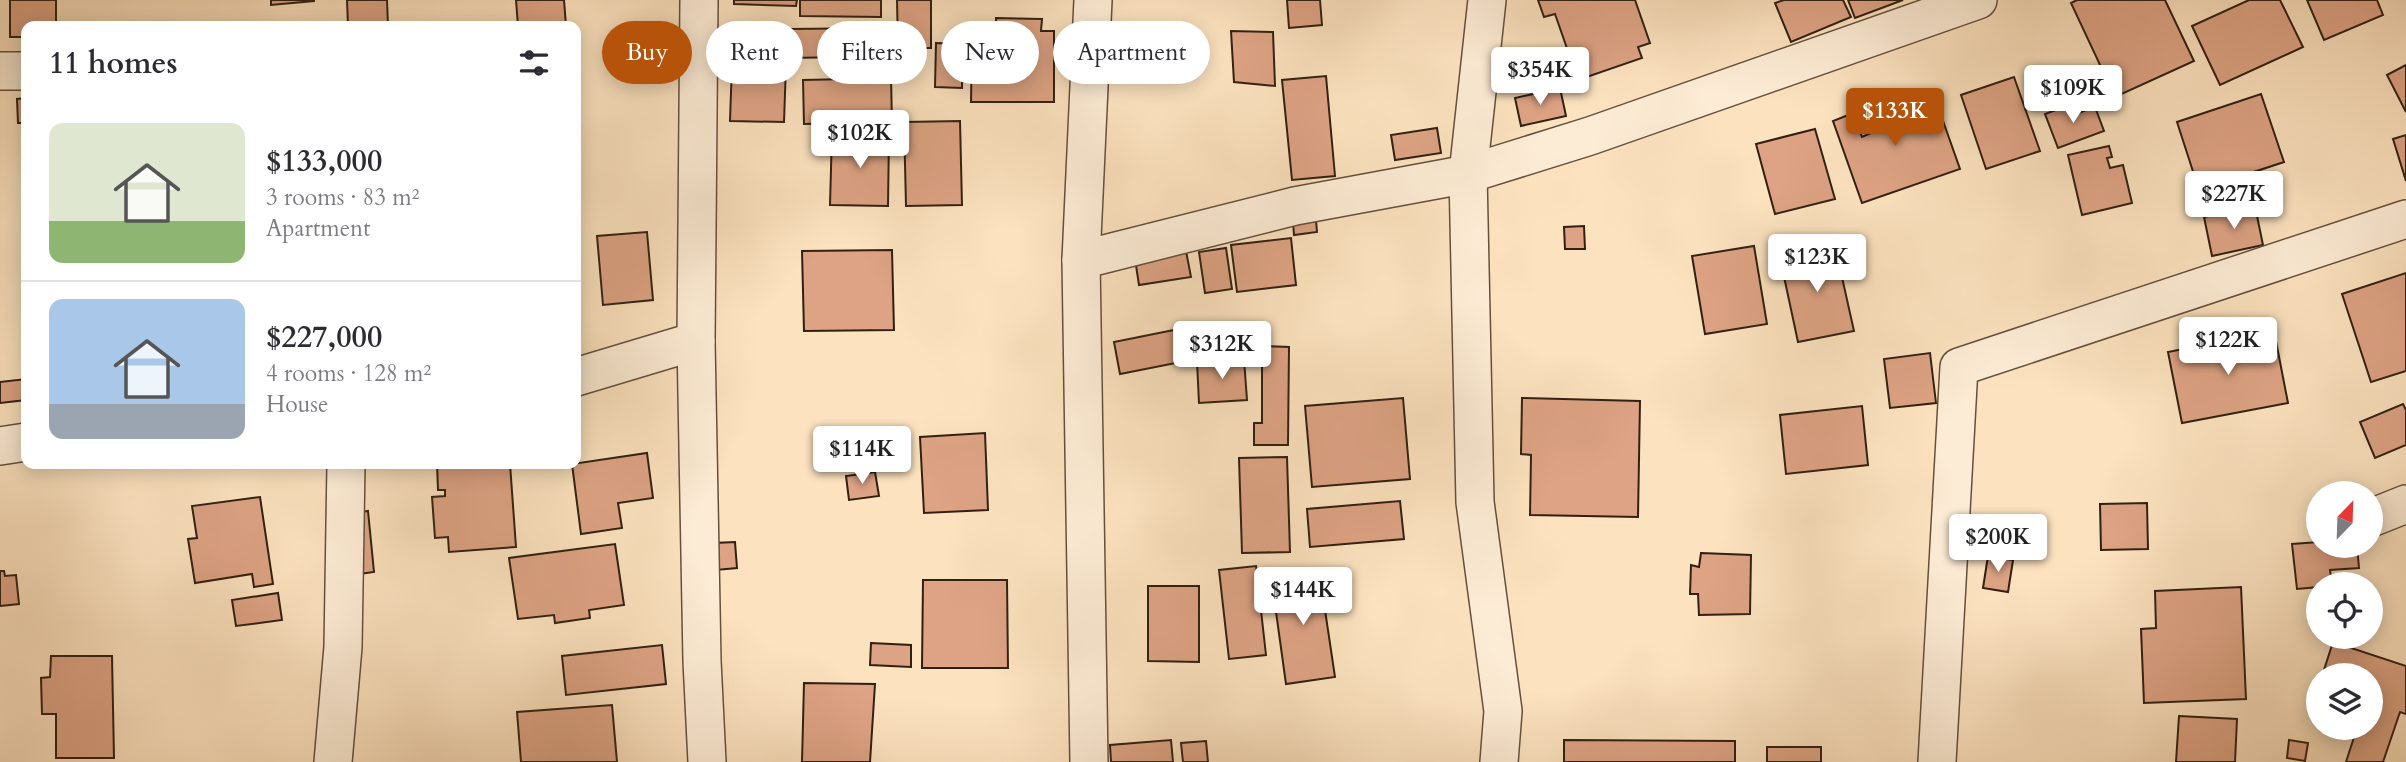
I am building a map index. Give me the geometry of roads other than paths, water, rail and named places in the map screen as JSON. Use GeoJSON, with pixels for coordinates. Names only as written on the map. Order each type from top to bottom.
{"type":"FeatureCollection","features":[{"type":"Feature","properties":{"kind":"street"},"geometry":{"type":"LineString","coordinates":[[699,0],[696,341],[701,647],[706,762]]}},
{"type":"Feature","properties":{"kind":"street"},"geometry":{"type":"LineString","coordinates":[[1090,762],[1081,260],[1093,0]]}},
{"type":"Feature","properties":{"kind":"street"},"geometry":{"type":"LineString","coordinates":[[1487,0],[1468,174],[1475,502],[1503,710],[1499,762]]}},
{"type":"Feature","properties":{"kind":"street"},"geometry":{"type":"LineString","coordinates":[[1081,260],[1294,206],[1468,174],[1590,136],[1964,3]]}},
{"type":"Feature","properties":{"kind":"street"},"geometry":{"type":"LineString","coordinates":[[0,72],[21,71]]}},
{"type":"Feature","properties":{"kind":"street"},"geometry":{"type":"LineString","coordinates":[[1937,762],[1959,367],[2406,219]]}},
{"type":"Feature","properties":{"kind":"street"},"geometry":{"type":"LineString","coordinates":[[581,376],[696,341]]}},
{"type":"Feature","properties":{"kind":"street"},"geometry":{"type":"LineString","coordinates":[[0,446],[21,443]]}},
{"type":"Feature","properties":{"kind":"street"},"geometry":{"type":"LineString","coordinates":[[333,762],[343,647],[346,469]]}},
{"type":"Feature","properties":{"kind":"street"},"geometry":{"type":"LineString","coordinates":[[2384,513],[2406,504]]}}]}
